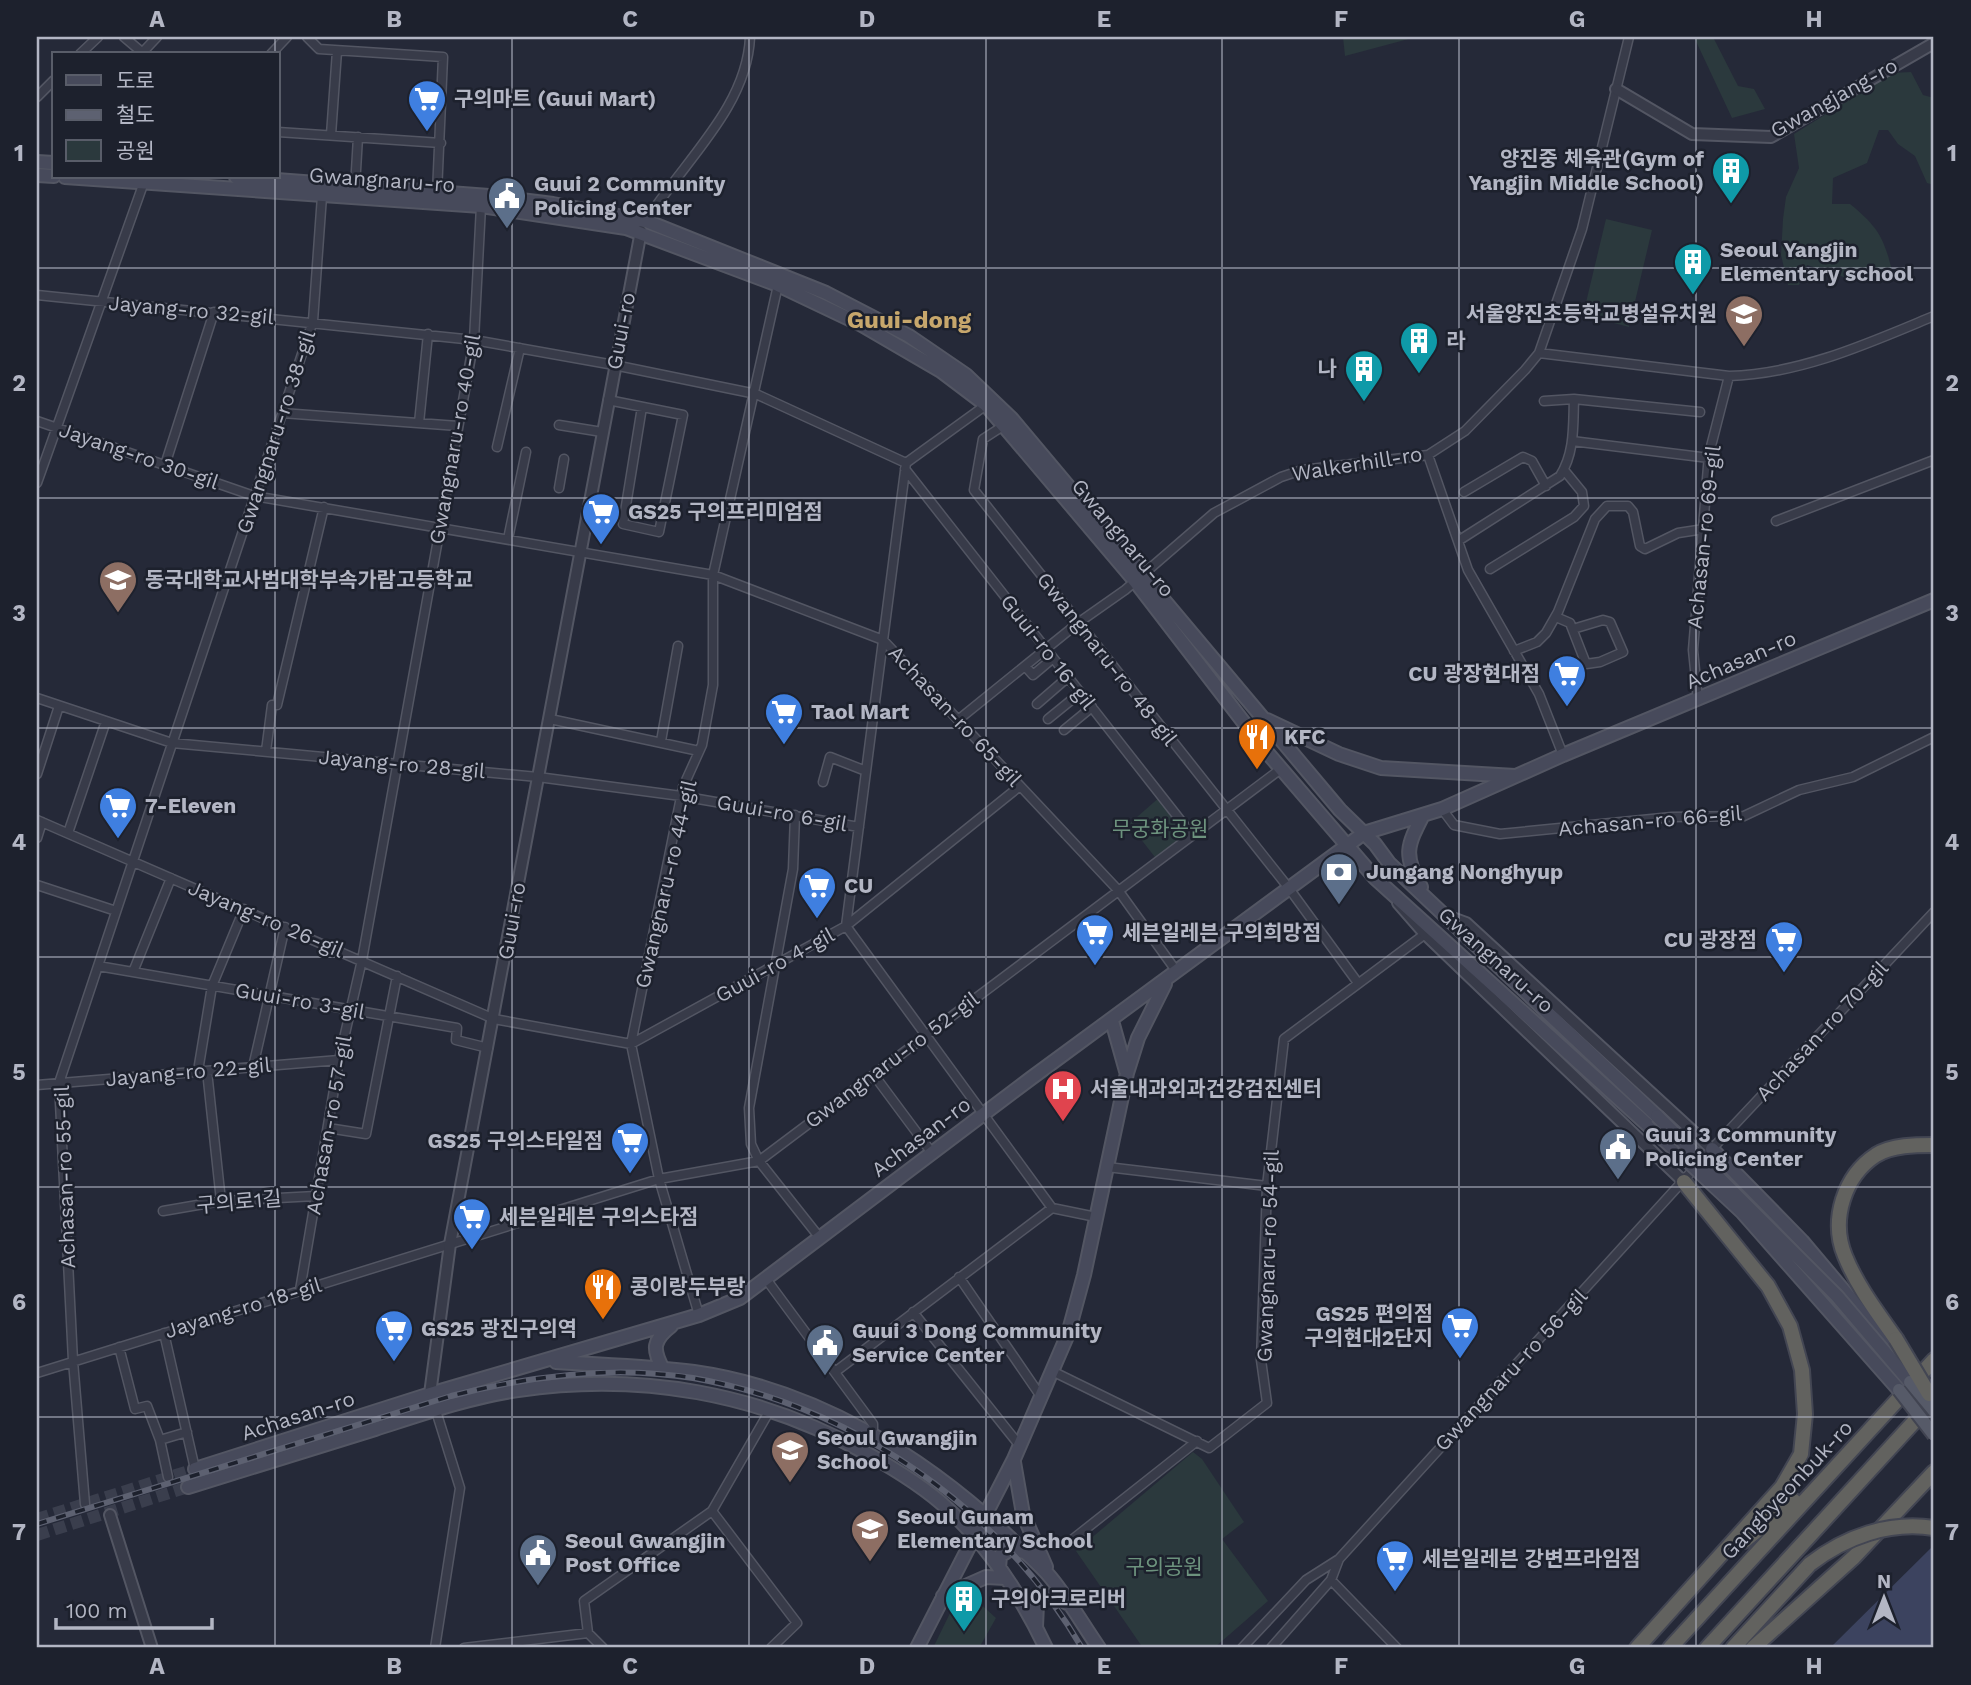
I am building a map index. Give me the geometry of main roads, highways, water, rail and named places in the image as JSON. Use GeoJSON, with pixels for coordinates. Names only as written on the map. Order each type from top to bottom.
{"type":"FeatureCollection","features":[{"type":"Feature","properties":{"kind":"highway"},"geometry":{"type":"LineString","coordinates":[[1707,1648],[1933,1399],[1862,1292],[1843,1253],[1840,1224],[1842,1198],[1855,1174],[1877,1154],[1910,1145],[1934,1145]]}},
{"type":"Feature","properties":{"kind":"highway"},"geometry":{"type":"LineString","coordinates":[[1637,1648],[1782,1487],[1801,1454],[1805,1414],[1802,1370],[1790,1326],[1768,1286],[1684,1182]]}},
{"type":"Feature","properties":{"kind":"highway","name":"Gangbyeonbuk-ro"},"geometry":{"type":"LineString","coordinates":[[1670,1648],[1934,1360]]}},
{"type":"Feature","properties":{"kind":"highway"},"geometry":{"type":"LineString","coordinates":[[1753,1648],[1854,1557],[1934,1472]]}},
{"type":"Feature","properties":{"kind":"highway"},"geometry":{"type":"LineString","coordinates":[[1717,1562],[1828,1474]]}},
{"type":"Feature","properties":{"kind":"highway"},"geometry":{"type":"LineString","coordinates":[[1733,1648],[1810,1564],[1835,1545],[1862,1535],[1903,1527],[1934,1528]]}},
{"type":"Feature","properties":{"kind":"main road","name":"Gwangnaru-ro"},"geometry":{"type":"LineString","coordinates":[[85,178],[481,206],[644,226],[862,325],[941,371],[986,405],[1262,717],[1340,810],[1441,914],[1752,1208],[1837,1296],[1905,1386]]}},
{"type":"Feature","properties":{"kind":"main road","name":"Gwangnaru-ro"},"geometry":{"type":"LineString","coordinates":[[248,178],[437,192],[553,204],[644,226],[867,312],[948,360],[1011,418],[1139,578],[1282,768],[1345,844],[1390,892],[1415,911],[1742,1212],[1905,1386]]}},
{"type":"Feature","properties":{"kind":"main road","name":"Achasan-ro"},"geometry":{"type":"LineString","coordinates":[[195,1469],[430,1394],[677,1322],[740,1298],[1345,844],[1380,827],[1442,809],[1563,755],[1934,600]]}},
{"type":"Feature","properties":{"kind":"main road"},"geometry":{"type":"LineString","coordinates":[[1262,717],[1339,754],[1381,768],[1518,776]]}},
{"type":"Feature","properties":{"kind":"main road"},"geometry":{"type":"LineString","coordinates":[[1423,815],[1408,851],[1410,867],[1428,899]]}},
{"type":"Feature","properties":{"kind":"main road"},"geometry":{"type":"LineString","coordinates":[[917,1648],[1014,1459],[1054,1372],[1076,1305],[1126,1073],[1138,1038],[1172,976]]}},
{"type":"Feature","properties":{"kind":"main road"},"geometry":{"type":"LineString","coordinates":[[1112,1021],[1126,1073]]}},
{"type":"Feature","properties":{"kind":"main road"},"geometry":{"type":"LineString","coordinates":[[1712,1149],[1802,1241],[1894,1344]]}},
{"type":"Feature","properties":{"kind":"main road"},"geometry":{"type":"LineString","coordinates":[[663,1369],[654,1348],[657,1337],[677,1322]]}},
{"type":"Feature","properties":{"kind":"main road"},"geometry":{"type":"LineString","coordinates":[[548,1361],[694,1372],[761,1387],[835,1415],[917,1462],[985,1515],[1051,1577]]}},
{"type":"Feature","properties":{"kind":"main road","name":"Achasan-ro"},"geometry":{"type":"LineString","coordinates":[[188,1487],[436,1410],[497,1394],[548,1361]]}},
{"type":"Feature","properties":{"kind":"main road"},"geometry":{"type":"LineString","coordinates":[[497,1394],[565,1384],[619,1382],[678,1387],[770,1410],[837,1437],[879,1461],[948,1509],[974,1535],[1002,1573],[1046,1648]]}},
{"type":"Feature","properties":{"kind":"main road"},"geometry":{"type":"LineString","coordinates":[[1905,1386],[1934,1411]]}},
{"type":"Feature","properties":{"kind":"main road"},"geometry":{"type":"LineString","coordinates":[[1905,1386],[1934,1435]]}},
{"type":"Feature","properties":{"kind":"main road"},"geometry":{"type":"LineString","coordinates":[[1014,1459],[1023,1514],[1051,1577],[1099,1648]]}},
{"type":"Feature","properties":{"kind":"main road"},"geometry":{"type":"LineString","coordinates":[[211,1464],[216,1478]]}},
{"type":"Feature","properties":{"kind":"main road"},"geometry":{"type":"LineString","coordinates":[[1002,1573],[1000,1556],[1012,1548],[1024,1552]]}},
{"type":"Feature","properties":{"kind":"main road"},"geometry":{"type":"LineString","coordinates":[[942,1597],[986,1577],[1002,1573]]}},
{"type":"Feature","properties":{"kind":"main road"},"geometry":{"type":"LineString","coordinates":[[1036,1627],[1037,1604],[1047,1596],[1056,1596],[1067,1603]]}},
{"type":"Feature","properties":{"kind":"water"},"geometry":{"type":"Polygon","coordinates":[[[1934,1545],[1934,1648],[1830,1648],[1934,1545]]]}},
{"type":"Feature","properties":{"kind":"tunnel"},"geometry":{"type":"LineString","coordinates":[[37,1519],[195,1469]]}},
{"type":"Feature","properties":{"kind":"tunnel"},"geometry":{"type":"LineString","coordinates":[[37,1535],[188,1487]]}},
{"type":"Feature","properties":{"kind":"railway"},"geometry":{"type":"LineString","coordinates":[[37,1524],[451,1396],[541,1378],[602,1373],[663,1374],[753,1392],[810,1412],[865,1439],[917,1471],[965,1508],[1009,1551],[1048,1597],[1082,1648]]}},
{"type":"Feature","properties":{"kind":"place","name":"구의마트 (Guui Mart)"},"geometry":{"type":"Point","coordinates":[427,133]}},
{"type":"Feature","properties":{"kind":"place","name":"양진중 체육관(Gym of Yangjin Middle School)"},"geometry":{"type":"Point","coordinates":[1731,205]}},
{"type":"Feature","properties":{"kind":"place","name":"Guui 2 Community Policing Center"},"geometry":{"type":"Point","coordinates":[507,230]}},
{"type":"Feature","properties":{"kind":"place","name":"Seoul Yangjin Elementary school"},"geometry":{"type":"Point","coordinates":[1693,296]}},
{"type":"Feature","properties":{"kind":"place","name":"서울양진초등학교병설유치원"},"geometry":{"type":"Point","coordinates":[1744,348]}},
{"type":"Feature","properties":{"kind":"place","name":"라"},"geometry":{"type":"Point","coordinates":[1419,375]}},
{"type":"Feature","properties":{"kind":"place","name":"나"},"geometry":{"type":"Point","coordinates":[1364,403]}},
{"type":"Feature","properties":{"kind":"place","name":"GS25 구의프리미엄점"},"geometry":{"type":"Point","coordinates":[601,546]}},
{"type":"Feature","properties":{"kind":"place","name":"동국대학교사범대학부속가람고등학교"},"geometry":{"type":"Point","coordinates":[118,614]}},
{"type":"Feature","properties":{"kind":"place","name":"CU 광장현대점"},"geometry":{"type":"Point","coordinates":[1567,708]}},
{"type":"Feature","properties":{"kind":"place","name":"Taol Mart"},"geometry":{"type":"Point","coordinates":[784,746]}},
{"type":"Feature","properties":{"kind":"place","name":"KFC"},"geometry":{"type":"Point","coordinates":[1257,771]}},
{"type":"Feature","properties":{"kind":"place","name":"7-Eleven"},"geometry":{"type":"Point","coordinates":[118,840]}},
{"type":"Feature","properties":{"kind":"place","name":"Jungang Nonghyup"},"geometry":{"type":"Point","coordinates":[1339,906]}},
{"type":"Feature","properties":{"kind":"place","name":"CU"},"geometry":{"type":"Point","coordinates":[817,920]}},
{"type":"Feature","properties":{"kind":"place","name":"세븐일레븐 구의희망점"},"geometry":{"type":"Point","coordinates":[1095,967]}},
{"type":"Feature","properties":{"kind":"place","name":"CU 광장점"},"geometry":{"type":"Point","coordinates":[1784,974]}},
{"type":"Feature","properties":{"kind":"place","name":"서울내과외과건강검진센터"},"geometry":{"type":"Point","coordinates":[1063,1123]}},
{"type":"Feature","properties":{"kind":"place","name":"GS25 구의스타일점"},"geometry":{"type":"Point","coordinates":[630,1175]}},
{"type":"Feature","properties":{"kind":"place","name":"Guui 3 Community Policing Center"},"geometry":{"type":"Point","coordinates":[1618,1181]}},
{"type":"Feature","properties":{"kind":"place","name":"세븐일레븐 구의스타점"},"geometry":{"type":"Point","coordinates":[472,1251]}},
{"type":"Feature","properties":{"kind":"place","name":"콩이랑두부랑"},"geometry":{"type":"Point","coordinates":[603,1321]}},
{"type":"Feature","properties":{"kind":"place","name":"GS25 편의점 구의현대2단지"},"geometry":{"type":"Point","coordinates":[1460,1360]}},
{"type":"Feature","properties":{"kind":"place","name":"GS25 광진구의역"},"geometry":{"type":"Point","coordinates":[394,1363]}},
{"type":"Feature","properties":{"kind":"place","name":"Guui 3 Dong Community Service Center"},"geometry":{"type":"Point","coordinates":[825,1377]}},
{"type":"Feature","properties":{"kind":"place","name":"Seoul Gwangjin School"},"geometry":{"type":"Point","coordinates":[790,1484]}},
{"type":"Feature","properties":{"kind":"place","name":"Seoul Gunam Elementary School"},"geometry":{"type":"Point","coordinates":[870,1563]}},
{"type":"Feature","properties":{"kind":"place","name":"Seoul Gwangjin Post Office"},"geometry":{"type":"Point","coordinates":[538,1587]}},
{"type":"Feature","properties":{"kind":"place","name":"세븐일레븐 강변프라임점"},"geometry":{"type":"Point","coordinates":[1395,1593]}},
{"type":"Feature","properties":{"kind":"place","name":"구의아크로리버"},"geometry":{"type":"Point","coordinates":[964,1633]}},
{"type":"Feature","properties":{"kind":"district","name":"Guui-dong"},"geometry":{"type":"Point","coordinates":[909,320]}},
{"type":"Feature","properties":{"kind":"park label","name":"무궁화공원"},"geometry":{"type":"Point","coordinates":[1160,829]}},
{"type":"Feature","properties":{"kind":"park label","name":"구의공원"},"geometry":{"type":"Point","coordinates":[1164,1567]}}]}
